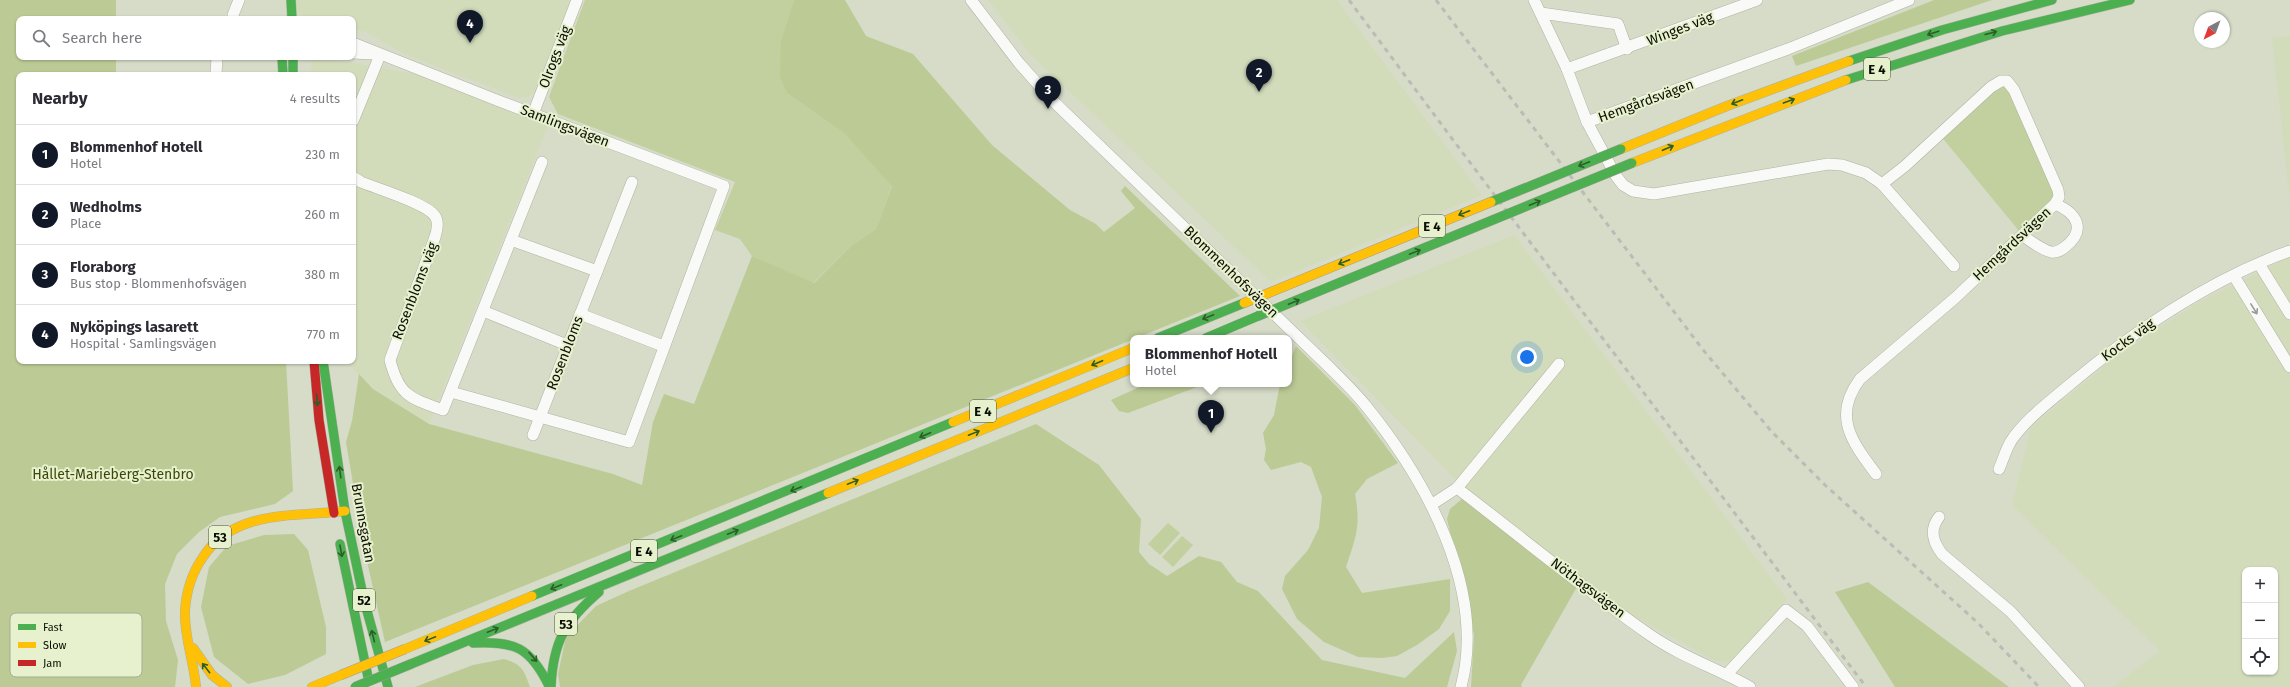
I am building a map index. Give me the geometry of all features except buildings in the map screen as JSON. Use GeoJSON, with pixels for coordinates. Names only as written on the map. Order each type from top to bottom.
{"type":"FeatureCollection","features":[{"type":"Feature","properties":{"kind":"main road"},"geometry":{"type":"LineString","coordinates":[[291,0],[292,16]]}},
{"type":"Feature","properties":{"kind":"main road","name":"E 4"},"geometry":{"type":"LineString","coordinates":[[1165,335],[1621,149],[1845,61],[1971,21],[2052,0]]}},
{"type":"Feature","properties":{"kind":"main road","name":"E 4"},"geometry":{"type":"LineString","coordinates":[[1213,335],[1727,124],[1900,60],[2033,21],[2130,0]]}},
{"type":"Feature","properties":{"kind":"main road"},"geometry":{"type":"LineString","coordinates":[[282,60],[283,72]]}},
{"type":"Feature","properties":{"kind":"main road"},"geometry":{"type":"LineString","coordinates":[[293,60],[293,72]]}},
{"type":"Feature","properties":{"kind":"main road","name":"E 4"},"geometry":{"type":"LineString","coordinates":[[315,686],[1130,349]]}},
{"type":"Feature","properties":{"kind":"main road","name":"Brunnsgatan"},"geometry":{"type":"LineString","coordinates":[[314,364],[319,420],[335,516]]}},
{"type":"Feature","properties":{"kind":"main road","name":"Brunnsgatan"},"geometry":{"type":"LineString","coordinates":[[323,364],[345,511],[366,609],[388,687]]}},
{"type":"Feature","properties":{"kind":"main road","name":"E 4"},"geometry":{"type":"LineString","coordinates":[[355,687],[1130,369]]}},
{"type":"Feature","properties":{"kind":"main road","name":"53"},"geometry":{"type":"LineString","coordinates":[[227,687],[212,675],[190,645],[185,613],[187,587],[203,554],[218,538],[236,527],[259,519],[335,516],[345,511]]}},
{"type":"Feature","properties":{"kind":"main road","name":"Brunnsgatan"},"geometry":{"type":"LineString","coordinates":[[338,535],[359,644],[371,687]]}},
{"type":"Feature","properties":{"kind":"main road","name":"53"},"geometry":{"type":"LineString","coordinates":[[550,687],[554,650],[565,626],[581,607],[615,580]]}},
{"type":"Feature","properties":{"kind":"main road"},"geometry":{"type":"LineString","coordinates":[[457,645],[503,642],[520,646],[536,660],[550,687]]}},
{"type":"Feature","properties":{"kind":"main road"},"geometry":{"type":"LineString","coordinates":[[190,645],[196,687]]}},
{"type":"Feature","properties":{"kind":"main road"},"geometry":{"type":"LineString","coordinates":[[301,687],[315,686]]}},
{"type":"Feature","properties":{"kind":"street"},"geometry":{"type":"LineString","coordinates":[[233,16],[238,0]]}},
{"type":"Feature","properties":{"kind":"street","name":"Olrogs väg"},"geometry":{"type":"LineString","coordinates":[[533,114],[577,0]]}},
{"type":"Feature","properties":{"kind":"street","name":"Blommenhofsvägen"},"geometry":{"type":"LineString","coordinates":[[971,0],[1016,59],[1052,100],[1326,364],[1366,405],[1411,469],[1431,505],[1453,562],[1466,615],[1468,649],[1461,687]]}},
{"type":"Feature","properties":{"kind":"street"},"geometry":{"type":"LineString","coordinates":[[1534,0],[1567,69],[1587,122]]}},
{"type":"Feature","properties":{"kind":"street","name":"Winges väg"},"geometry":{"type":"LineString","coordinates":[[1567,69],[1627,49],[1757,0]]}},
{"type":"Feature","properties":{"kind":"street","name":"Hemgårdsvägen"},"geometry":{"type":"LineString","coordinates":[[1909,0],[1788,49],[1587,122],[1616,176],[1623,185],[1633,191],[1654,194],[1828,164],[1842,165],[1866,173],[1882,184],[1954,266]]}},
{"type":"Feature","properties":{"kind":"street"},"geometry":{"type":"LineString","coordinates":[[1541,13],[1618,24],[1627,49]]}},
{"type":"Feature","properties":{"kind":"street","name":"Samlingsvägen"},"geometry":{"type":"LineString","coordinates":[[356,44],[533,114],[724,186],[663,346]]}},
{"type":"Feature","properties":{"kind":"street","name":"Samlingsvägen"},"geometry":{"type":"LineString","coordinates":[[356,54],[380,55]]}},
{"type":"Feature","properties":{"kind":"street"},"geometry":{"type":"LineString","coordinates":[[356,114],[380,55]]}},
{"type":"Feature","properties":{"kind":"street"},"geometry":{"type":"LineString","coordinates":[[216,72],[217,60]]}},
{"type":"Feature","properties":{"kind":"street","name":"Hemgårdsvägen"},"geometry":{"type":"LineString","coordinates":[[1876,474],[1858,450],[1848,431],[1846,408],[1851,391],[1860,379],[1954,298],[2055,204],[2059,197],[2058,190],[2014,90],[2007,81],[2001,81],[1991,87],[1905,166],[1882,184]]}},
{"type":"Feature","properties":{"kind":"street","name":"Rosenbloms väg"},"geometry":{"type":"LineString","coordinates":[[356,179],[426,208],[436,217],[438,226],[435,237],[390,360],[395,380],[410,398],[443,410],[542,162]]}},
{"type":"Feature","properties":{"kind":"street","name":"Rosenbloms"},"geometry":{"type":"LineString","coordinates":[[533,435],[632,182]]}},
{"type":"Feature","properties":{"kind":"street"},"geometry":{"type":"LineString","coordinates":[[2022,235],[2047,251],[2053,252],[2059,251],[2073,240],[2078,229],[2074,218],[2066,208],[2055,204]]}},
{"type":"Feature","properties":{"kind":"street"},"geometry":{"type":"LineString","coordinates":[[511,240],[597,271]]}},
{"type":"Feature","properties":{"kind":"street","name":"Kocks väg"},"geometry":{"type":"LineString","coordinates":[[1999,468],[2010,442],[2028,420],[2094,365],[2159,318],[2234,276],[2290,251]]}},
{"type":"Feature","properties":{"kind":"street"},"geometry":{"type":"LineString","coordinates":[[2259,264],[2290,314]]}},
{"type":"Feature","properties":{"kind":"street"},"geometry":{"type":"LineString","coordinates":[[2234,276],[2290,367]]}},
{"type":"Feature","properties":{"kind":"street"},"geometry":{"type":"LineString","coordinates":[[483,311],[567,345]]}},
{"type":"Feature","properties":{"kind":"street"},"geometry":{"type":"LineString","coordinates":[[451,392],[629,442],[663,346],[580,314]]}},
{"type":"Feature","properties":{"kind":"street"},"geometry":{"type":"LineString","coordinates":[[1431,505],[1457,488],[1559,364]]}},
{"type":"Feature","properties":{"kind":"street","name":"Nöthagsvägen"},"geometry":{"type":"LineString","coordinates":[[1457,488],[1650,635],[1687,657],[1727,674],[1750,687]]}},
{"type":"Feature","properties":{"kind":"street"},"geometry":{"type":"LineString","coordinates":[[1938,517],[1932,533],[1935,544],[1942,554],[2011,612],[2079,687]]}},
{"type":"Feature","properties":{"kind":"street"},"geometry":{"type":"LineString","coordinates":[[1727,674],[1786,610],[1807,626],[1853,687]]}},
{"type":"Feature","properties":{"kind":"shaded area"},"geometry":{"type":"Polygon","coordinates":[[[295,0],[571,0],[538,89],[528,97],[519,98],[404,54],[366,32],[356,30],[356,16],[306,16],[295,13],[295,0]]]}},
{"type":"Feature","properties":{"kind":"shaded area"},"geometry":{"type":"Polygon","coordinates":[[[585,0],[794,0],[781,40],[788,94],[844,133],[892,185],[876,229],[851,246],[813,283],[752,256],[740,239],[715,230],[735,182],[558,114],[549,97],[585,0]]]}},
{"type":"Feature","properties":{"kind":"shaded area"},"geometry":{"type":"Polygon","coordinates":[[[988,0],[1337,0],[1482,195],[1271,282],[1031,55],[988,0]]]}},
{"type":"Feature","properties":{"kind":"shaded area"},"geometry":{"type":"Polygon","coordinates":[[[2290,36],[2290,202],[2272,38],[2290,36]]]}},
{"type":"Feature","properties":{"kind":"shaded area"},"geometry":{"type":"Polygon","coordinates":[[[313,60],[353,63],[415,74],[548,126],[429,424],[373,389],[348,364],[356,364],[356,72],[311,72],[313,60]]]}},
{"type":"Feature","properties":{"kind":"shaded area"},"geometry":{"type":"Polygon","coordinates":[[[2008,84],[2056,190],[2055,200],[2020,232],[1940,135],[1991,88],[2008,84]]]}},
{"type":"Feature","properties":{"kind":"shaded area"},"geometry":{"type":"Polygon","coordinates":[[[1514,235],[1787,599],[1732,662],[1715,661],[1627,612],[1469,493],[1300,321],[1514,235]]]}},
{"type":"Feature","properties":{"kind":"shaded area"},"geometry":{"type":"Polygon","coordinates":[[[2290,257],[2290,687],[2113,687],[2160,651],[2012,505],[2031,427],[2114,358],[2197,303],[2290,257]]]}},
{"type":"Feature","properties":{"kind":"shaded area"},"geometry":{"type":"Polygon","coordinates":[[[1168,523],[1180,533],[1160,555],[1148,544],[1168,523]]]}},
{"type":"Feature","properties":{"kind":"shaded area"},"geometry":{"type":"Polygon","coordinates":[[[1182,536],[1193,545],[1173,567],[1162,557],[1182,536]]]}},
{"type":"Feature","properties":{"kind":"green space","name":"Hållet-Marieberg-Stenbro"},"geometry":{"type":"Polygon","coordinates":[[[0,0],[116,0],[116,16],[16,16],[16,60],[116,60],[116,72],[16,72],[16,364],[286,364],[293,491],[275,504],[220,517],[199,532],[177,554],[165,584],[166,621],[178,660],[175,687],[0,687],[0,0]]]}},
{"type":"Feature","properties":{"kind":"green space"},"geometry":{"type":"Polygon","coordinates":[[[794,0],[845,0],[866,36],[913,54],[992,145],[1070,210],[1096,224],[1104,232],[1135,208],[1121,191],[1125,186],[1240,296],[1144,335],[1130,335],[1130,341],[385,642],[363,543],[346,442],[352,421],[359,374],[373,389],[429,424],[613,474],[642,485],[653,422],[664,394],[694,404],[752,256],[814,283],[851,246],[876,229],[892,186],[844,133],[788,94],[780,77],[781,40],[794,0]]]}},
{"type":"Feature","properties":{"kind":"green space"},"geometry":{"type":"Polygon","coordinates":[[[1934,0],[1992,0],[1796,66],[1792,56],[1934,0]]]}},
{"type":"Feature","properties":{"kind":"green space"},"geometry":{"type":"Polygon","coordinates":[[[1296,346],[1355,405],[1398,463],[1367,479],[1355,494],[1358,515],[1356,531],[1346,567],[1362,593],[1450,579],[1450,611],[1439,629],[1417,645],[1397,656],[1382,658],[1358,657],[1324,642],[1297,619],[1282,589],[1285,576],[1308,550],[1319,528],[1322,497],[1311,467],[1301,462],[1271,470],[1264,460],[1266,449],[1263,433],[1274,415],[1279,387],[1292,387],[1292,356],[1296,346]]]}},
{"type":"Feature","properties":{"kind":"green space"},"geometry":{"type":"Polygon","coordinates":[[[1139,387],[1197,387],[1128,413],[1119,411],[1111,400],[1139,387]]]}},
{"type":"Feature","properties":{"kind":"green space"},"geometry":{"type":"Polygon","coordinates":[[[1036,424],[1099,465],[1141,519],[1139,552],[1149,564],[1167,576],[1199,556],[1221,562],[1237,582],[1258,591],[1322,660],[1405,678],[1454,632],[1457,651],[1447,687],[560,687],[558,674],[566,637],[596,606],[629,591],[1036,424]]]}},
{"type":"Feature","properties":{"kind":"green space"},"geometry":{"type":"Polygon","coordinates":[[[1462,499],[1578,585],[1521,685],[1522,687],[1471,687],[1474,635],[1447,519],[1450,509],[1462,499]]]}},
{"type":"Feature","properties":{"kind":"green space"},"geometry":{"type":"Polygon","coordinates":[[[294,534],[308,550],[326,627],[326,654],[285,675],[248,684],[214,657],[201,607],[209,567],[227,546],[264,535],[294,534]]]}},
{"type":"Feature","properties":{"kind":"green space"},"geometry":{"type":"Polygon","coordinates":[[[1868,582],[2009,687],[1895,687],[1835,592],[1868,582]]]}},
{"type":"Feature","properties":{"kind":"green space"},"geometry":{"type":"Polygon","coordinates":[[[504,659],[515,663],[522,668],[530,687],[415,687],[473,665],[504,659]]]}},
{"type":"Feature","properties":{"kind":"railway"},"geometry":{"type":"LineString","coordinates":[[1349,0],[1866,687]]}},
{"type":"Feature","properties":{"kind":"railway"},"geometry":{"type":"LineString","coordinates":[[1436,0],[1704,351],[1772,432],[1825,485],[1978,623],[2039,687]]}},
{"type":"Feature","properties":{"kind":"traffic: fast"},"geometry":{"type":"LineString","coordinates":[[291,0],[292,16]]}},
{"type":"Feature","properties":{"kind":"traffic: fast"},"geometry":{"type":"LineString","coordinates":[[1849,61],[1942,30],[2052,0]]}},
{"type":"Feature","properties":{"kind":"traffic: fast"},"geometry":{"type":"LineString","coordinates":[[1846,80],[2002,31],[2130,0]]}},
{"type":"Feature","properties":{"kind":"traffic: fast"},"geometry":{"type":"LineString","coordinates":[[282,60],[283,72]]}},
{"type":"Feature","properties":{"kind":"traffic: fast"},"geometry":{"type":"LineString","coordinates":[[293,60],[293,72]]}},
{"type":"Feature","properties":{"kind":"traffic: fast"},"geometry":{"type":"LineString","coordinates":[[1491,202],[1621,149]]}},
{"type":"Feature","properties":{"kind":"traffic: fast"},"geometry":{"type":"LineString","coordinates":[[1258,316],[1632,163]]}},
{"type":"Feature","properties":{"kind":"traffic: fast"},"geometry":{"type":"LineString","coordinates":[[1165,335],[1244,303]]}},
{"type":"Feature","properties":{"kind":"traffic: fast"},"geometry":{"type":"LineString","coordinates":[[1213,335],[1258,316]]}},
{"type":"Feature","properties":{"kind":"traffic: fast"},"geometry":{"type":"LineString","coordinates":[[323,364],[345,511]]}},
{"type":"Feature","properties":{"kind":"traffic: fast"},"geometry":{"type":"LineString","coordinates":[[532,596],[953,422]]}},
{"type":"Feature","properties":{"kind":"traffic: fast"},"geometry":{"type":"LineString","coordinates":[[411,664],[828,493]]}},
{"type":"Feature","properties":{"kind":"traffic: fast"},"geometry":{"type":"LineString","coordinates":[[345,511],[364,600],[388,687]]}},
{"type":"Feature","properties":{"kind":"traffic: fast"},"geometry":{"type":"LineString","coordinates":[[340,544],[368,677]]}},
{"type":"Feature","properties":{"kind":"traffic: fast"},"geometry":{"type":"LineString","coordinates":[[551,687],[555,657],[563,634],[577,613],[599,592]]}},
{"type":"Feature","properties":{"kind":"traffic: fast"},"geometry":{"type":"LineString","coordinates":[[473,643],[500,643],[520,649],[535,663],[549,686]]}},
{"type":"Feature","properties":{"kind":"traffic: fast"},"geometry":{"type":"LineString","coordinates":[[355,687],[411,664]]}},
{"type":"Feature","properties":{"kind":"traffic: slow"},"geometry":{"type":"LineString","coordinates":[[1621,149],[1727,106],[1849,61]]}},
{"type":"Feature","properties":{"kind":"traffic: slow"},"geometry":{"type":"LineString","coordinates":[[1632,163],[1846,80]]}},
{"type":"Feature","properties":{"kind":"traffic: slow"},"geometry":{"type":"LineString","coordinates":[[1244,303],[1491,202]]}},
{"type":"Feature","properties":{"kind":"traffic: slow"},"geometry":{"type":"LineString","coordinates":[[953,422],[1130,349]]}},
{"type":"Feature","properties":{"kind":"traffic: slow"},"geometry":{"type":"LineString","coordinates":[[828,493],[1130,369]]}},
{"type":"Feature","properties":{"kind":"traffic: slow"},"geometry":{"type":"LineString","coordinates":[[196,687],[186,630],[185,611],[190,583],[203,557],[216,541],[231,530],[248,523],[267,518],[345,511]]}},
{"type":"Feature","properties":{"kind":"traffic: slow"},"geometry":{"type":"LineString","coordinates":[[405,649],[532,596]]}},
{"type":"Feature","properties":{"kind":"traffic: slow"},"geometry":{"type":"LineString","coordinates":[[193,648],[212,675],[227,687]]}},
{"type":"Feature","properties":{"kind":"traffic: slow"},"geometry":{"type":"LineString","coordinates":[[341,675],[405,649]]}},
{"type":"Feature","properties":{"kind":"traffic: slow"},"geometry":{"type":"LineString","coordinates":[[312,687],[341,675]]}},
{"type":"Feature","properties":{"kind":"traffic: jam"},"geometry":{"type":"LineString","coordinates":[[314,364],[319,420],[334,513]]}},
{"type":"Feature","properties":{"kind":"place","name":"Nyköpings lasarett"},"geometry":{"type":"Point","coordinates":[470,43]}},
{"type":"Feature","properties":{"kind":"place","name":"Wedholms"},"geometry":{"type":"Point","coordinates":[1259,92]}},
{"type":"Feature","properties":{"kind":"place","name":"Floraborg"},"geometry":{"type":"Point","coordinates":[1048,109]}},
{"type":"Feature","properties":{"kind":"place","name":"Blommenhof Hotell"},"geometry":{"type":"Point","coordinates":[1211,433]}}]}
